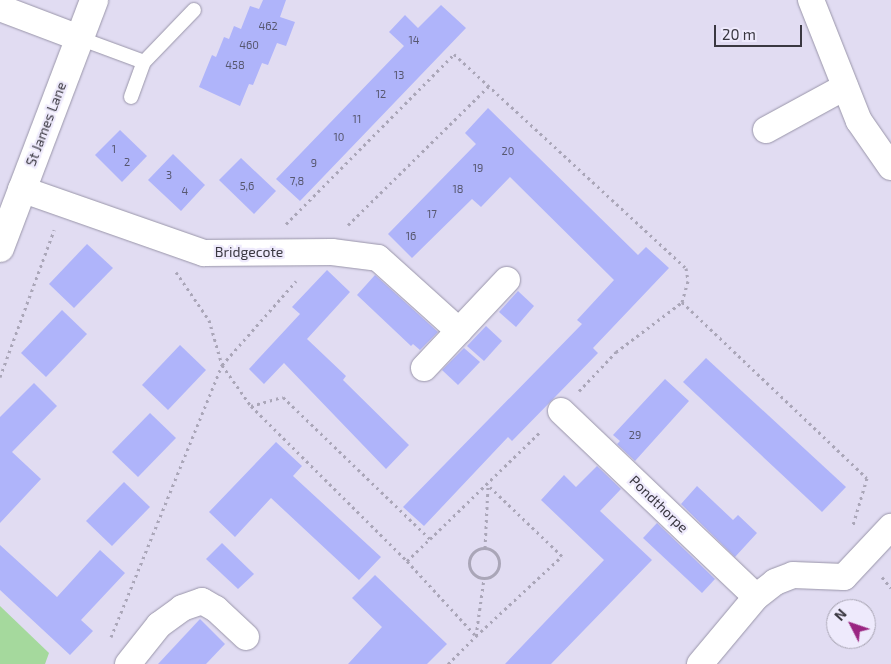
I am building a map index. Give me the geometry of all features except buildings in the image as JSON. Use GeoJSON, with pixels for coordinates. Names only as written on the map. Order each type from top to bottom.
{"type":"FeatureCollection","features":[{"type":"Feature","properties":{"kind":"street","name":"St James Lane"},"geometry":{"type":"LineString","coordinates":[[0,248],[94,0]]}},
{"type":"Feature","properties":{"kind":"street"},"geometry":{"type":"LineString","coordinates":[[811,0],[859,121],[891,167]]}},
{"type":"Feature","properties":{"kind":"street"},"geometry":{"type":"LineString","coordinates":[[0,8],[79,38]]}},
{"type":"Feature","properties":{"kind":"street"},"geometry":{"type":"LineString","coordinates":[[766,130],[845,87]]}},
{"type":"Feature","properties":{"kind":"street","name":"Bridgecote"},"geometry":{"type":"LineString","coordinates":[[21,189],[204,252],[321,252],[378,258],[459,331]]}},
{"type":"Feature","properties":{"kind":"street"},"geometry":{"type":"LineString","coordinates":[[424,368],[507,280]]}},
{"type":"Feature","properties":{"kind":"street","name":"Pondthorpe"},"geometry":{"type":"LineString","coordinates":[[561,411],[756,598]]}},
{"type":"Feature","properties":{"kind":"street"},"geometry":{"type":"LineString","coordinates":[[700,664],[756,598],[775,582],[793,575],[844,577],[891,527]]}},
{"type":"Feature","properties":{"kind":"street"},"geometry":{"type":"LineString","coordinates":[[128,664],[159,625],[182,608],[202,601],[216,608],[246,636]]}},
{"type":"Feature","properties":{"kind":"lane"},"geometry":{"type":"LineString","coordinates":[[131,97],[144,62],[194,10]]}},
{"type":"Feature","properties":{"kind":"lane"},"geometry":{"type":"LineString","coordinates":[[79,38],[144,62]]}},
{"type":"Feature","properties":{"kind":"path"},"geometry":{"type":"LineString","coordinates":[[258,252],[454,54],[686,268],[688,281],[682,302],[616,352],[488,485],[407,561]]}},
{"type":"Feature","properties":{"kind":"path"},"geometry":{"type":"LineString","coordinates":[[111,639],[222,365],[321,252],[488,87]]}},
{"type":"Feature","properties":{"kind":"path"},"geometry":{"type":"LineString","coordinates":[[0,377],[64,204]]}},
{"type":"Feature","properties":{"kind":"path"},"geometry":{"type":"LineString","coordinates":[[164,239],[178,279],[209,320],[222,365],[251,406],[407,561],[476,636]]}},
{"type":"Feature","properties":{"kind":"path"},"geometry":{"type":"LineString","coordinates":[[682,302],[867,478],[846,544],[891,588]]}},
{"type":"Feature","properties":{"kind":"path"},"geometry":{"type":"LineString","coordinates":[[251,406],[283,397],[430,539]]}},
{"type":"Feature","properties":{"kind":"path"},"geometry":{"type":"LineString","coordinates":[[486,548],[488,485]]}},
{"type":"Feature","properties":{"kind":"path"},"geometry":{"type":"LineString","coordinates":[[448,664],[562,556],[488,485]]}},
{"type":"Feature","properties":{"kind":"path"},"geometry":{"type":"LineString","coordinates":[[486,548],[495,552],[499,566],[494,574],[484,578],[471,572],[469,562],[476,550],[486,548]]}},
{"type":"Feature","properties":{"kind":"path"},"geometry":{"type":"LineString","coordinates":[[476,636],[484,578]]}},
{"type":"Feature","properties":{"kind":"green space"},"geometry":{"type":"Polygon","coordinates":[[[0,606],[49,653],[45,664],[0,664],[0,606]]]}}]}
